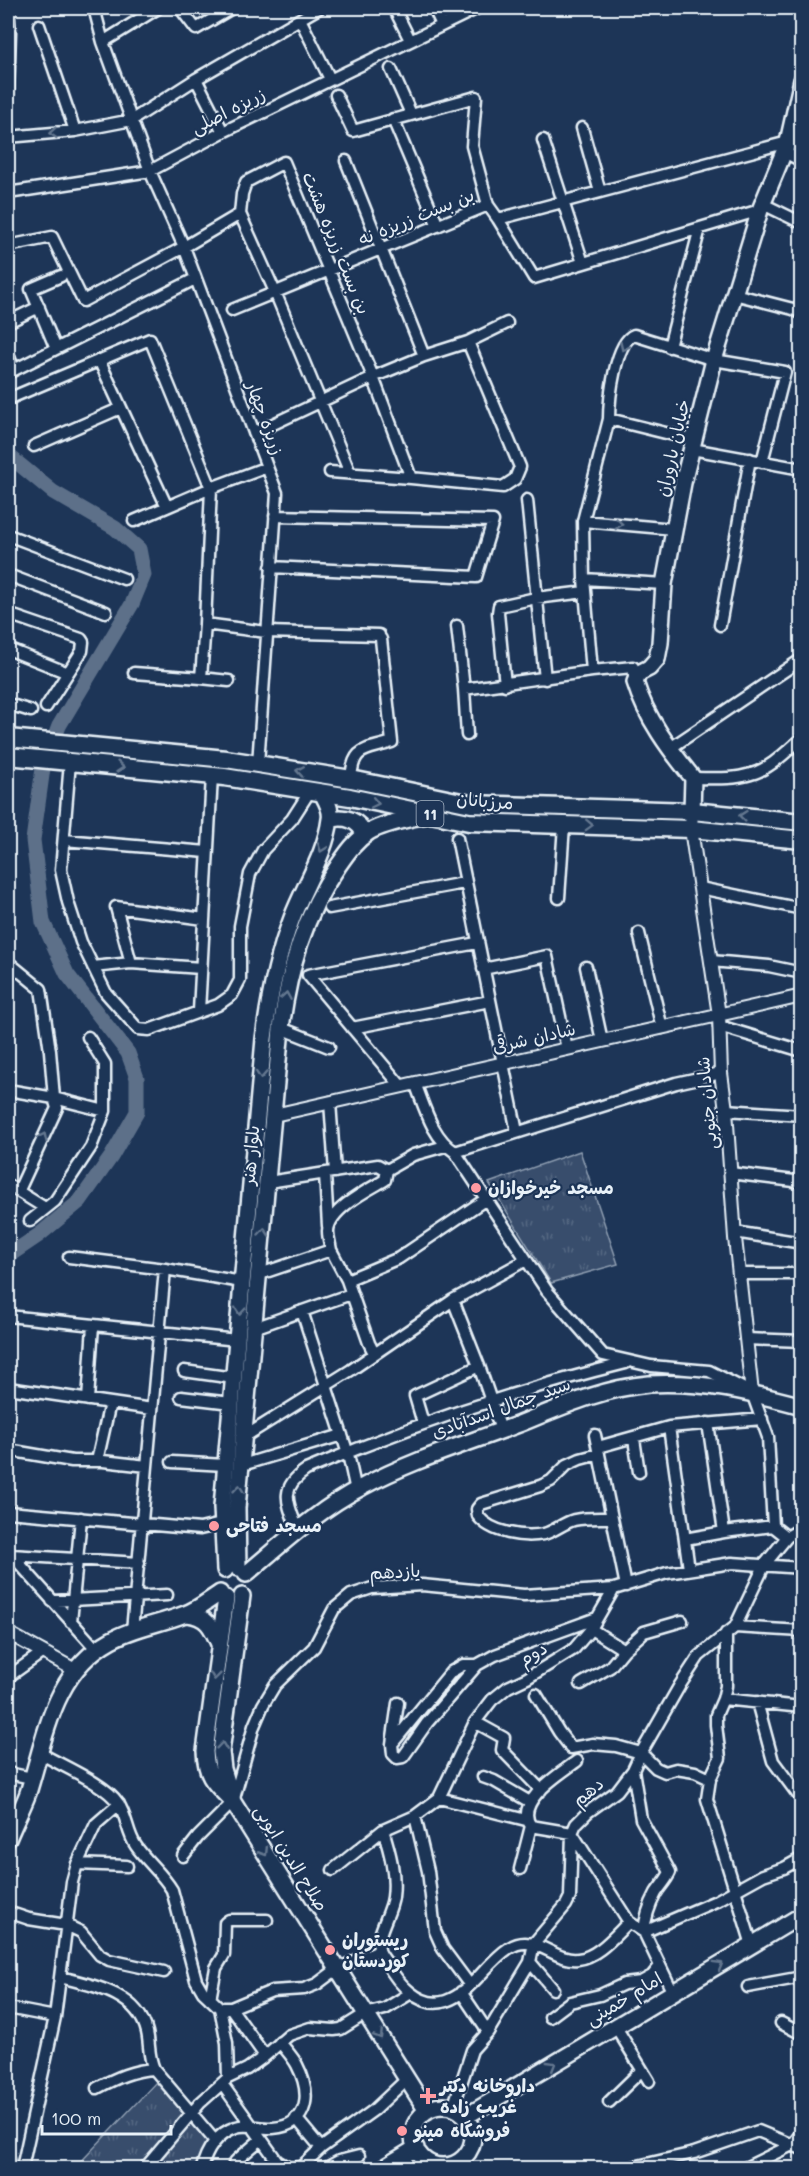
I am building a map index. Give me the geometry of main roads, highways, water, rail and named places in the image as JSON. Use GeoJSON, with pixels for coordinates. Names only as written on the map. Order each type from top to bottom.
{"type":"FeatureCollection","features":[{"type":"Feature","properties":{"kind":"main road","name":"خیابان باروران"},"geometry":{"type":"LineString","coordinates":[[692,811],[693,778],[669,749],[639,695],[635,682],[639,673],[649,668],[657,658],[664,584],[693,444],[714,360],[761,207],[786,147],[801,80]]}},
{"type":"Feature","properties":{"kind":"main road","name":"مرزبانان"},"geometry":{"type":"LineString","coordinates":[[8,738],[258,764],[351,779],[471,804],[692,811],[801,822]]}},
{"type":"Feature","properties":{"kind":"main road","name":"مرزبانان"},"geometry":{"type":"LineString","coordinates":[[14,757],[212,776],[316,792],[469,822],[691,829],[801,840]]}},
{"type":"Feature","properties":{"kind":"main road"},"geometry":{"type":"LineString","coordinates":[[316,792],[329,806],[330,820],[336,818],[350,820],[362,829],[364,836]]}},
{"type":"Feature","properties":{"kind":"main road"},"geometry":{"type":"LineString","coordinates":[[430,814],[434,796]]}},
{"type":"Feature","properties":{"kind":"main road","name":"بلوار هنر"},"geometry":{"type":"LineString","coordinates":[[236,1571],[237,1508],[281,1028],[287,988],[306,924],[320,893],[357,840],[371,831],[430,814]]}},
{"type":"Feature","properties":{"kind":"main road","name":"بلوار هنر"},"geometry":{"type":"LineString","coordinates":[[236,1571],[221,1524],[264,1039],[271,985],[292,918],[321,850],[330,820]]}},
{"type":"Feature","properties":{"kind":"main road"},"geometry":{"type":"LineString","coordinates":[[258,1113],[274,1115]]}},
{"type":"Feature","properties":{"kind":"main road","name":"سید جمال اسدآبادی"},"geometry":{"type":"LineString","coordinates":[[236,1571],[356,1491],[420,1459],[501,1431],[591,1395],[648,1384],[705,1384],[801,1406]]}},
{"type":"Feature","properties":{"kind":"main road"},"geometry":{"type":"LineString","coordinates":[[8,1839],[27,1795],[52,1710],[75,1670],[111,1640],[187,1614],[223,1595],[237,1599],[242,1596],[249,1586],[236,1571],[217,1580],[223,1595],[205,1762],[210,1779],[234,1802]]}},
{"type":"Feature","properties":{"kind":"main road","name":"صلاح الدین ایوبی"},"geometry":{"type":"LineString","coordinates":[[242,1596],[221,1752],[223,1769],[234,1802],[427,2111]]}},
{"type":"Feature","properties":{"kind":"main road"},"geometry":{"type":"LineString","coordinates":[[187,1614],[196,1615],[208,1622],[219,1645]]}},
{"type":"Feature","properties":{"kind":"main road","name":"امام خمینی"},"geometry":{"type":"LineString","coordinates":[[459,2112],[616,2027],[801,1915]]}},
{"type":"Feature","properties":{"kind":"main road"},"geometry":{"type":"LineString","coordinates":[[440,2107],[459,2112],[472,2132],[472,2140],[462,2165],[435,2165],[420,2156],[414,2142],[414,2128],[417,2121],[427,2111],[440,2107]]}},
{"type":"Feature","properties":{"kind":"main road"},"geometry":{"type":"LineString","coordinates":[[383,2169],[416,2148]]}},
{"type":"Feature","properties":{"kind":"waterway"},"geometry":{"type":"LineString","coordinates":[[8,455],[53,492],[115,528],[139,549],[144,575],[132,604],[59,726],[43,768],[33,840],[43,922],[67,974],[128,1053],[137,1078],[137,1112],[111,1157],[80,1201],[39,1235],[8,1256]]}},
{"type":"Feature","properties":{"kind":"place","name":"مسجد خیرخوازان"},"geometry":{"type":"Point","coordinates":[476,1188]}},
{"type":"Feature","properties":{"kind":"place","name":"مسجد فتاحی"},"geometry":{"type":"Point","coordinates":[214,1526]}},
{"type":"Feature","properties":{"kind":"place","name":"ریستوران کوردستان"},"geometry":{"type":"Point","coordinates":[330,1950]}},
{"type":"Feature","properties":{"kind":"place","name":"داروخانه دکتر غریب زاده"},"geometry":{"type":"Point","coordinates":[428,2096]}},
{"type":"Feature","properties":{"kind":"place","name":"فروشگاه مینو"},"geometry":{"type":"Point","coordinates":[402,2131]}}]}
